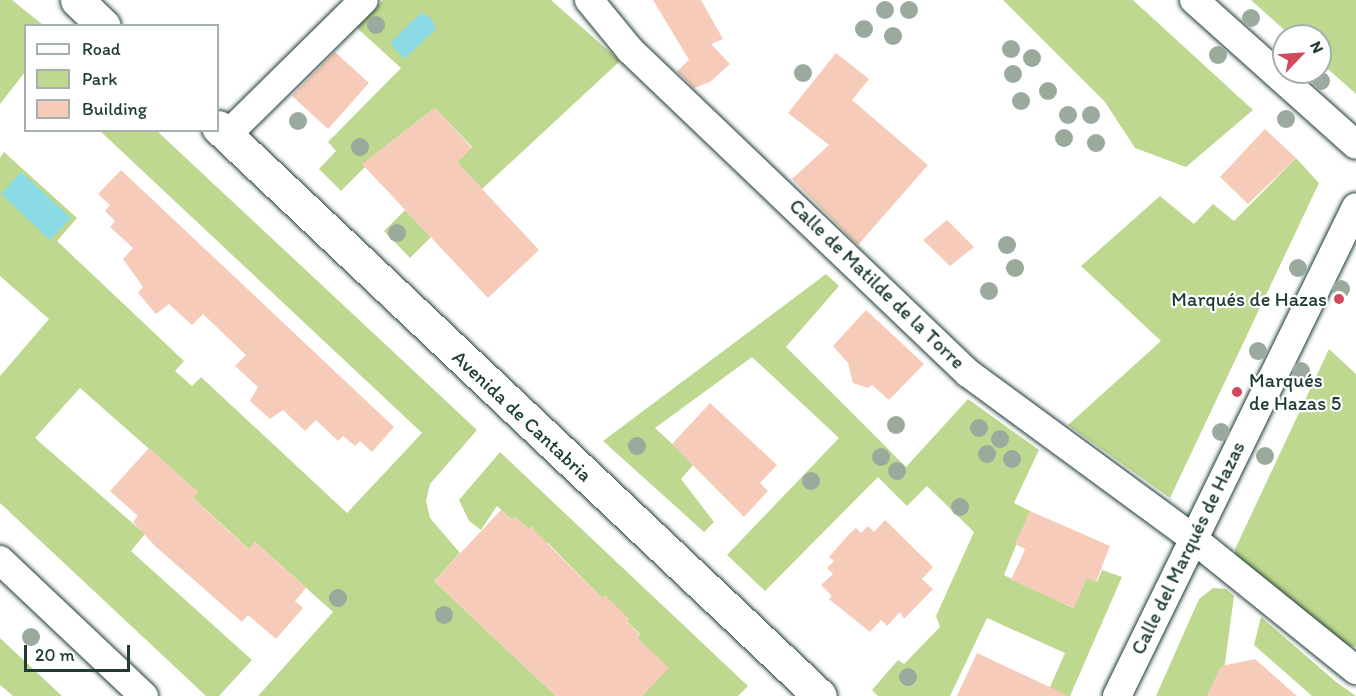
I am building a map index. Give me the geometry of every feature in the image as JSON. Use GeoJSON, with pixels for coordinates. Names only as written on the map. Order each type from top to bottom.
{"type":"FeatureCollection","features":[{"type":"Feature","properties":{"kind":"main road"},"geometry":{"type":"LineString","coordinates":[[77,0],[102,24]]}},
{"type":"Feature","properties":{"kind":"main road","name":"Avenida de Cantabria"},"geometry":{"type":"LineString","coordinates":[[222,131],[820,696]]}},
{"type":"Feature","properties":{"kind":"street","name":"Avenida de Cantabria"},"geometry":{"type":"LineString","coordinates":[[222,131],[364,0]]}},
{"type":"Feature","properties":{"kind":"street","name":"Calle de Matilde de la Torre"},"geometry":{"type":"LineString","coordinates":[[589,0],[630,50],[968,373],[1191,537],[1356,670]]}},
{"type":"Feature","properties":{"kind":"street"},"geometry":{"type":"LineString","coordinates":[[1194,0],[1356,145]]}},
{"type":"Feature","properties":{"kind":"street","name":"Calle del Marqués de Hazas"},"geometry":{"type":"LineString","coordinates":[[1117,696],[1191,537],[1356,207]]}},
{"type":"Feature","properties":{"kind":"street"},"geometry":{"type":"LineString","coordinates":[[0,561],[144,696]]}},
{"type":"Feature","properties":{"kind":"green space"},"geometry":{"type":"Polygon","coordinates":[[[0,0],[12,0],[42,24],[24,24],[24,73],[0,104],[0,0]]]}},
{"type":"Feature","properties":{"kind":"green space"},"geometry":{"type":"Polygon","coordinates":[[[383,0],[551,0],[620,61],[482,189],[457,162],[472,147],[435,108],[388,144],[341,191],[319,169],[336,151],[328,142],[401,68],[357,28],[383,0]]]}},
{"type":"Feature","properties":{"kind":"green space"},"geometry":{"type":"Polygon","coordinates":[[[1003,0],[1133,0],[1253,110],[1186,167],[1135,148],[1105,102],[1003,0]]]}},
{"type":"Feature","properties":{"kind":"green space"},"geometry":{"type":"Polygon","coordinates":[[[1251,0],[1356,0],[1356,94],[1332,73],[1332,24],[1278,24],[1251,0]]]}},
{"type":"Feature","properties":{"kind":"green space"},"geometry":{"type":"Polygon","coordinates":[[[101,132],[158,132],[477,430],[430,484],[426,501],[430,518],[460,553],[434,581],[556,696],[258,696],[333,612],[255,542],[249,549],[193,498],[198,492],[80,388],[35,438],[145,534],[131,551],[252,660],[219,696],[206,696],[0,503],[0,376],[49,319],[0,276],[0,158],[4,152],[77,218],[57,241],[184,361],[175,371],[192,386],[201,377],[347,513],[422,433],[101,132]]]}},
{"type":"Feature","properties":{"kind":"green space"},"geometry":{"type":"Polygon","coordinates":[[[1296,158],[1319,183],[1170,498],[1068,425],[1161,341],[1081,266],[1160,196],[1194,224],[1213,204],[1234,221],[1296,158]]]}},
{"type":"Feature","properties":{"kind":"green space"},"geometry":{"type":"Polygon","coordinates":[[[405,210],[431,237],[410,258],[384,231],[405,210]]]}},
{"type":"Feature","properties":{"kind":"green space"},"geometry":{"type":"Polygon","coordinates":[[[826,274],[839,286],[786,347],[906,467],[968,399],[1039,450],[1014,503],[1030,511],[1004,575],[1073,608],[1085,577],[1097,582],[1102,570],[1122,577],[1070,696],[1046,696],[1065,653],[987,618],[950,696],[878,696],[872,690],[898,660],[904,664],[940,627],[936,616],[974,532],[927,486],[907,506],[878,477],[765,591],[727,555],[839,438],[752,357],[655,428],[694,464],[681,479],[714,522],[704,532],[603,441],[826,274]]]}},
{"type":"Feature","properties":{"kind":"green space"},"geometry":{"type":"Polygon","coordinates":[[[1329,349],[1356,374],[1356,647],[1341,643],[1236,556],[1235,549],[1329,349]]]}},
{"type":"Feature","properties":{"kind":"green space"},"geometry":{"type":"Polygon","coordinates":[[[500,452],[748,686],[738,696],[642,696],[668,668],[637,638],[640,634],[627,622],[629,619],[602,598],[548,543],[543,547],[532,527],[529,529],[515,517],[512,520],[497,506],[481,530],[469,521],[459,500],[500,452]]]}},
{"type":"Feature","properties":{"kind":"green space"},"geometry":{"type":"Polygon","coordinates":[[[1213,588],[1226,589],[1234,596],[1224,670],[1207,696],[1156,696],[1199,599],[1213,588]]]}},
{"type":"Feature","properties":{"kind":"green space"},"geometry":{"type":"Polygon","coordinates":[[[1261,617],[1335,681],[1356,696],[1312,696],[1254,645],[1261,617]]]}},
{"type":"Feature","properties":{"kind":"green space"},"geometry":{"type":"Polygon","coordinates":[[[0,638],[62,696],[13,696],[0,685],[0,638]]]}},
{"type":"Feature","properties":{"kind":"water"},"geometry":{"type":"Polygon","coordinates":[[[421,13],[431,18],[436,29],[404,59],[390,43],[421,13]]]}},
{"type":"Feature","properties":{"kind":"water"},"geometry":{"type":"Polygon","coordinates":[[[21,172],[71,218],[50,240],[1,194],[21,172]]]}},
{"type":"Feature","properties":{"kind":"building"},"geometry":{"type":"Polygon","coordinates":[[[653,0],[701,0],[723,39],[711,44],[730,64],[710,82],[694,88],[677,71],[689,60],[653,0]]]}},
{"type":"Feature","properties":{"kind":"building"},"geometry":{"type":"Polygon","coordinates":[[[335,52],[369,83],[328,129],[292,96],[335,52]]]}},
{"type":"Feature","properties":{"kind":"building"},"geometry":{"type":"Polygon","coordinates":[[[836,53],[869,79],[852,100],[928,165],[858,245],[792,179],[829,145],[788,113],[836,53]]]}},
{"type":"Feature","properties":{"kind":"building"},"geometry":{"type":"Polygon","coordinates":[[[435,108],[472,148],[457,162],[539,250],[488,298],[362,164],[435,108]]]}},
{"type":"Feature","properties":{"kind":"building"},"geometry":{"type":"Polygon","coordinates":[[[1265,129],[1296,158],[1248,204],[1220,177],[1265,129]]]}},
{"type":"Feature","properties":{"kind":"building"},"geometry":{"type":"Polygon","coordinates":[[[121,170],[394,427],[372,452],[360,441],[355,446],[343,436],[338,441],[316,420],[305,431],[283,410],[270,419],[250,401],[258,387],[235,366],[246,355],[203,314],[192,325],[169,304],[156,314],[138,293],[143,287],[123,259],[133,248],[110,227],[115,221],[105,211],[110,205],[98,194],[121,170]]]}},
{"type":"Feature","properties":{"kind":"building"},"geometry":{"type":"Polygon","coordinates":[[[947,220],[974,247],[950,266],[923,240],[947,220]]]}},
{"type":"Feature","properties":{"kind":"building"},"geometry":{"type":"Polygon","coordinates":[[[866,310],[924,364],[889,400],[872,385],[868,388],[853,383],[848,363],[833,346],[866,310]]]}},
{"type":"Feature","properties":{"kind":"building"},"geometry":{"type":"Polygon","coordinates":[[[710,403],[777,465],[760,483],[768,491],[744,517],[672,444],[710,403]]]}},
{"type":"Feature","properties":{"kind":"building"},"geometry":{"type":"Polygon","coordinates":[[[149,448],[198,492],[193,498],[249,549],[255,542],[306,588],[295,601],[303,608],[276,639],[248,615],[242,622],[155,546],[133,522],[138,516],[110,491],[149,448]]]}},
{"type":"Feature","properties":{"kind":"building"},"geometry":{"type":"Polygon","coordinates":[[[501,510],[512,520],[515,517],[529,529],[531,527],[602,598],[605,595],[629,619],[627,622],[640,635],[637,638],[669,668],[642,696],[556,696],[434,581],[501,510]]]}},
{"type":"Feature","properties":{"kind":"building"},"geometry":{"type":"Polygon","coordinates":[[[1030,511],[1110,546],[1096,582],[1087,578],[1074,608],[1011,580],[1025,549],[1015,544],[1030,511]]]}},
{"type":"Feature","properties":{"kind":"building"},"geometry":{"type":"Polygon","coordinates":[[[885,520],[933,567],[922,579],[933,589],[904,619],[900,612],[887,626],[881,620],[870,632],[829,599],[832,596],[821,585],[833,574],[827,568],[834,561],[829,557],[850,533],[856,528],[861,533],[868,526],[874,532],[885,520]]]}},
{"type":"Feature","properties":{"kind":"building"},"geometry":{"type":"Polygon","coordinates":[[[977,653],[1069,696],[957,696],[977,653]]]}},
{"type":"Feature","properties":{"kind":"building"},"geometry":{"type":"Polygon","coordinates":[[[1255,659],[1297,696],[1207,696],[1221,666],[1255,659]]]}},
{"type":"Feature","properties":{"kind":"place","name":"Marqués de Hazas"},"geometry":{"type":"Point","coordinates":[1339,299]}},
{"type":"Feature","properties":{"kind":"place","name":"Marqués de Hazas 5"},"geometry":{"type":"Point","coordinates":[1237,392]}}]}
